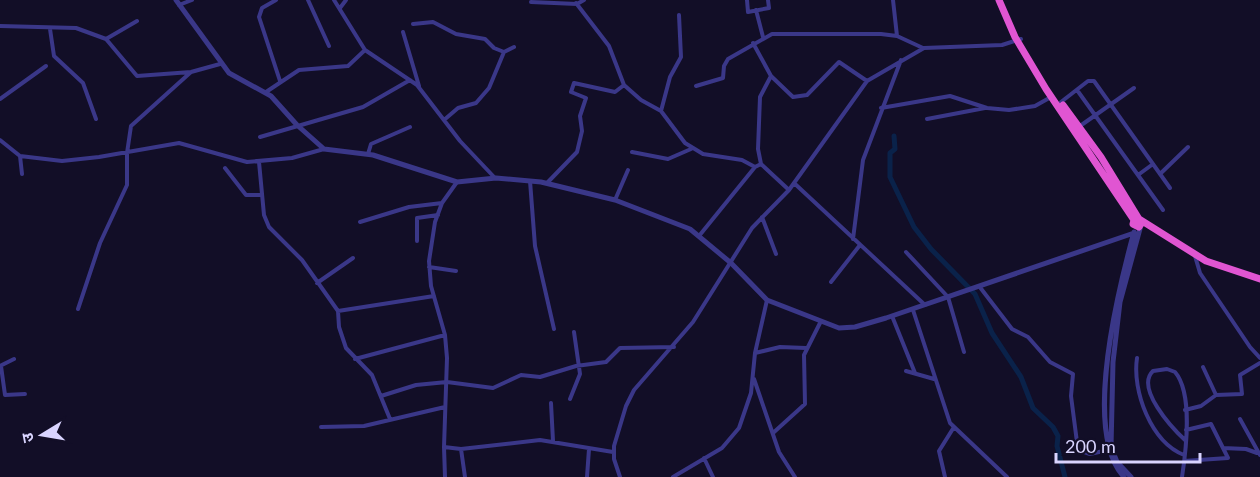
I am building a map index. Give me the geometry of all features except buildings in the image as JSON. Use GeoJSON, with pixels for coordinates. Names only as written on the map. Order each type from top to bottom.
{"type":"FeatureCollection","features":[{"type":"Feature","properties":{"kind":"highway"},"geometry":{"type":"LineString","coordinates":[[999,0],[1012,28],[1052,97],[1137,224],[1226,270],[1260,279]]}},
{"type":"Feature","properties":{"kind":"highway"},"geometry":{"type":"LineString","coordinates":[[1019,40],[1079,126],[1137,224]]}},
{"type":"Feature","properties":{"kind":"street"},"geometry":{"type":"LineString","coordinates":[[192,0],[178,2],[220,64],[239,80],[266,92],[297,125],[324,149]]}},
{"type":"Feature","properties":{"kind":"street"},"geometry":{"type":"LineString","coordinates":[[276,0],[262,8],[259,17],[280,81]]}},
{"type":"Feature","properties":{"kind":"street"},"geometry":{"type":"LineString","coordinates":[[308,0],[329,46]]}},
{"type":"Feature","properties":{"kind":"street"},"geometry":{"type":"LineString","coordinates":[[334,0],[365,50],[419,87],[478,162],[496,178]]}},
{"type":"Feature","properties":{"kind":"street"},"geometry":{"type":"LineString","coordinates":[[340,8],[346,0]]}},
{"type":"Feature","properties":{"kind":"street"},"geometry":{"type":"LineString","coordinates":[[531,2],[576,3],[584,0]]}},
{"type":"Feature","properties":{"kind":"street"},"geometry":{"type":"LineString","coordinates":[[747,0],[748,12],[769,8],[768,0]]}},
{"type":"Feature","properties":{"kind":"street"},"geometry":{"type":"LineString","coordinates":[[893,0],[897,36]]}},
{"type":"Feature","properties":{"kind":"street"},"geometry":{"type":"LineString","coordinates":[[576,3],[609,46],[624,85],[660,111],[691,149],[710,156],[741,160],[755,167]]}},
{"type":"Feature","properties":{"kind":"street"},"geometry":{"type":"LineString","coordinates":[[756,10],[763,37]]}},
{"type":"Feature","properties":{"kind":"street"},"geometry":{"type":"LineString","coordinates":[[660,111],[670,77],[681,57],[679,15]]}},
{"type":"Feature","properties":{"kind":"street"},"geometry":{"type":"LineString","coordinates":[[106,39],[137,21]]}},
{"type":"Feature","properties":{"kind":"street"},"geometry":{"type":"LineString","coordinates":[[413,24],[433,22],[456,34],[485,39],[494,48],[504,52]]}},
{"type":"Feature","properties":{"kind":"street"},"geometry":{"type":"LineString","coordinates":[[0,26],[84,30],[106,39],[137,76],[191,72],[220,64]]}},
{"type":"Feature","properties":{"kind":"street"},"geometry":{"type":"LineString","coordinates":[[50,28],[54,56],[83,83],[96,119]]}},
{"type":"Feature","properties":{"kind":"street"},"geometry":{"type":"LineString","coordinates":[[696,86],[723,78],[724,66],[728,59],[763,37],[778,32],[897,36],[924,48]]}},
{"type":"Feature","properties":{"kind":"street"},"geometry":{"type":"LineString","coordinates":[[403,33],[419,87]]}},
{"type":"Feature","properties":{"kind":"street"},"geometry":{"type":"LineString","coordinates":[[621,477],[613,452],[630,397],[674,347],[762,217],[789,190],[867,81],[924,48],[1002,45],[1019,40]]}},
{"type":"Feature","properties":{"kind":"street"},"geometry":{"type":"LineString","coordinates":[[753,43],[771,76],[797,98],[813,90],[834,63],[839,62],[867,81]]}},
{"type":"Feature","properties":{"kind":"street"},"geometry":{"type":"LineString","coordinates":[[444,120],[458,108],[476,103],[489,88],[504,52],[514,46]]}},
{"type":"Feature","properties":{"kind":"street"},"geometry":{"type":"LineString","coordinates":[[266,92],[280,81],[304,69],[348,66],[365,50]]}},
{"type":"Feature","properties":{"kind":"street"},"geometry":{"type":"LineString","coordinates":[[853,239],[863,160],[881,108],[902,59]]}},
{"type":"Feature","properties":{"kind":"street"},"geometry":{"type":"LineString","coordinates":[[0,99],[46,66]]}},
{"type":"Feature","properties":{"kind":"street"},"geometry":{"type":"LineString","coordinates":[[78,309],[100,243],[127,185],[127,153],[133,122],[191,72]]}},
{"type":"Feature","properties":{"kind":"street"},"geometry":{"type":"LineString","coordinates":[[771,76],[760,97],[757,136],[761,164],[789,190]]}},
{"type":"Feature","properties":{"kind":"street"},"geometry":{"type":"LineString","coordinates":[[260,137],[363,107],[410,80]]}},
{"type":"Feature","properties":{"kind":"street"},"geometry":{"type":"LineString","coordinates":[[1061,102],[1092,81],[1170,188]]}},
{"type":"Feature","properties":{"kind":"street"},"geometry":{"type":"LineString","coordinates":[[547,183],[577,152],[582,131],[580,116],[586,98],[571,92],[574,83],[615,92],[624,85]]}},
{"type":"Feature","properties":{"kind":"street"},"geometry":{"type":"LineString","coordinates":[[1079,126],[1134,88]]}},
{"type":"Feature","properties":{"kind":"street"},"geometry":{"type":"LineString","coordinates":[[1077,90],[1163,210]]}},
{"type":"Feature","properties":{"kind":"street"},"geometry":{"type":"LineString","coordinates":[[881,108],[950,96],[987,108]]}},
{"type":"Feature","properties":{"kind":"street"},"geometry":{"type":"LineString","coordinates":[[927,119],[987,108],[1029,108],[1052,97]]}},
{"type":"Feature","properties":{"kind":"street"},"geometry":{"type":"LineString","coordinates":[[368,154],[371,144],[410,127]]}},
{"type":"Feature","properties":{"kind":"street"},"geometry":{"type":"LineString","coordinates":[[0,140],[20,156],[55,161],[127,153],[179,143],[208,149],[238,162],[292,158],[324,149],[368,154],[457,182],[496,178],[547,183],[615,200],[671,221],[699,236],[731,263],[767,300],[821,321],[848,328],[912,310],[968,290],[1137,224]]}},
{"type":"Feature","properties":{"kind":"street"},"geometry":{"type":"LineString","coordinates":[[1160,174],[1188,147]]}},
{"type":"Feature","properties":{"kind":"street"},"geometry":{"type":"LineString","coordinates":[[632,152],[668,159],[691,149]]}},
{"type":"Feature","properties":{"kind":"street"},"geometry":{"type":"LineString","coordinates":[[20,156],[22,174]]}},
{"type":"Feature","properties":{"kind":"street"},"geometry":{"type":"LineString","coordinates":[[259,162],[264,215],[273,233],[298,255],[338,311],[341,337],[354,359],[372,375],[390,419]]}},
{"type":"Feature","properties":{"kind":"street"},"geometry":{"type":"LineString","coordinates":[[699,236],[755,167],[761,164]]}},
{"type":"Feature","properties":{"kind":"street"},"geometry":{"type":"LineString","coordinates":[[1138,175],[1153,164]]}},
{"type":"Feature","properties":{"kind":"street"},"geometry":{"type":"LineString","coordinates":[[225,168],[246,195],[262,195]]}},
{"type":"Feature","properties":{"kind":"street"},"geometry":{"type":"LineString","coordinates":[[615,200],[628,170]]}},
{"type":"Feature","properties":{"kind":"street"},"geometry":{"type":"LineString","coordinates":[[530,181],[535,246],[554,329]]}},
{"type":"Feature","properties":{"kind":"street"},"geometry":{"type":"LineString","coordinates":[[445,477],[447,382],[445,335],[429,267],[438,215],[442,203],[457,182]]}},
{"type":"Feature","properties":{"kind":"street"},"geometry":{"type":"LineString","coordinates":[[794,183],[925,305]]}},
{"type":"Feature","properties":{"kind":"street"},"geometry":{"type":"LineString","coordinates":[[360,222],[409,207],[442,203]]}},
{"type":"Feature","properties":{"kind":"street"},"geometry":{"type":"LineString","coordinates":[[417,241],[417,218],[438,215]]}},
{"type":"Feature","properties":{"kind":"street"},"geometry":{"type":"LineString","coordinates":[[762,217],[776,254]]}},
{"type":"Feature","properties":{"kind":"street"},"geometry":{"type":"LineString","coordinates":[[1124,477],[1114,465],[1108,450],[1106,411],[1113,315],[1137,224]]}},
{"type":"Feature","properties":{"kind":"street"},"geometry":{"type":"LineString","coordinates":[[1131,477],[1117,462],[1111,447],[1113,362],[1120,302],[1137,224]]}},
{"type":"Feature","properties":{"kind":"street"},"geometry":{"type":"LineString","coordinates":[[831,282],[860,245]]}},
{"type":"Feature","properties":{"kind":"street"},"geometry":{"type":"LineString","coordinates":[[906,252],[948,297],[964,352]]}},
{"type":"Feature","properties":{"kind":"street"},"geometry":{"type":"LineString","coordinates":[[1195,255],[1200,273],[1250,348],[1260,358]]}},
{"type":"Feature","properties":{"kind":"street"},"geometry":{"type":"LineString","coordinates":[[317,283],[353,258]]}},
{"type":"Feature","properties":{"kind":"street"},"geometry":{"type":"LineString","coordinates":[[429,267],[456,271]]}},
{"type":"Feature","properties":{"kind":"street"},"geometry":{"type":"LineString","coordinates":[[979,286],[1012,329],[1028,337],[1050,362],[1072,374],[1071,396],[1078,450],[1090,454],[1108,450]]}},
{"type":"Feature","properties":{"kind":"street"},"geometry":{"type":"LineString","coordinates":[[338,311],[434,296]]}},
{"type":"Feature","properties":{"kind":"street"},"geometry":{"type":"LineString","coordinates":[[673,477],[722,448],[739,428],[749,400],[755,353],[767,300]]}},
{"type":"Feature","properties":{"kind":"street"},"geometry":{"type":"LineString","coordinates":[[912,310],[947,417],[954,427],[1007,477]]}},
{"type":"Feature","properties":{"kind":"street"},"geometry":{"type":"LineString","coordinates":[[892,316],[915,373]]}},
{"type":"Feature","properties":{"kind":"street"},"geometry":{"type":"LineString","coordinates":[[773,433],[806,404],[806,348],[821,321]]}},
{"type":"Feature","properties":{"kind":"street"},"geometry":{"type":"LineString","coordinates":[[570,399],[579,379],[574,332]]}},
{"type":"Feature","properties":{"kind":"street"},"geometry":{"type":"LineString","coordinates":[[354,359],[445,335]]}},
{"type":"Feature","properties":{"kind":"street"},"geometry":{"type":"LineString","coordinates":[[755,353],[780,346],[806,348]]}},
{"type":"Feature","properties":{"kind":"street"},"geometry":{"type":"LineString","coordinates":[[381,396],[416,385],[447,382],[493,388],[521,375],[536,377],[606,362],[620,348],[674,347]]}},
{"type":"Feature","properties":{"kind":"street"},"geometry":{"type":"LineString","coordinates":[[1137,358],[1135,382],[1141,403],[1150,420],[1170,446],[1184,458],[1228,458],[1211,424],[1186,430]]}},
{"type":"Feature","properties":{"kind":"street"},"geometry":{"type":"LineString","coordinates":[[14,359],[0,366],[5,395],[25,394]]}},
{"type":"Feature","properties":{"kind":"street"},"geometry":{"type":"LineString","coordinates":[[1185,410],[1201,406],[1216,395],[1242,394],[1240,375],[1260,363]]}},
{"type":"Feature","properties":{"kind":"street"},"geometry":{"type":"LineString","coordinates":[[1203,367],[1216,395]]}},
{"type":"Feature","properties":{"kind":"street"},"geometry":{"type":"LineString","coordinates":[[1182,477],[1186,430],[1182,390],[1175,372],[1167,369],[1151,372],[1148,380],[1150,395],[1185,440]]}},
{"type":"Feature","properties":{"kind":"street"},"geometry":{"type":"LineString","coordinates":[[906,371],[935,379]]}},
{"type":"Feature","properties":{"kind":"street"},"geometry":{"type":"LineString","coordinates":[[753,376],[779,452],[795,477]]}},
{"type":"Feature","properties":{"kind":"street"},"geometry":{"type":"LineString","coordinates":[[551,403],[554,441]]}},
{"type":"Feature","properties":{"kind":"street"},"geometry":{"type":"LineString","coordinates":[[321,427],[364,426],[445,407]]}},
{"type":"Feature","properties":{"kind":"street"},"geometry":{"type":"LineString","coordinates":[[1240,419],[1259,454]]}},
{"type":"Feature","properties":{"kind":"street"},"geometry":{"type":"LineString","coordinates":[[945,477],[939,451],[954,427]]}},
{"type":"Feature","properties":{"kind":"street"},"geometry":{"type":"LineString","coordinates":[[444,447],[461,449],[529,441],[554,441],[613,452]]}},
{"type":"Feature","properties":{"kind":"street"},"geometry":{"type":"LineString","coordinates":[[1222,447],[1246,449],[1259,454]]}},
{"type":"Feature","properties":{"kind":"street"},"geometry":{"type":"LineString","coordinates":[[461,449],[465,477]]}},
{"type":"Feature","properties":{"kind":"street"},"geometry":{"type":"LineString","coordinates":[[587,477],[589,449]]}},
{"type":"Feature","properties":{"kind":"street"},"geometry":{"type":"LineString","coordinates":[[704,458],[713,477]]}},
{"type":"Feature","properties":{"kind":"waterway"},"geometry":{"type":"LineString","coordinates":[[894,136],[895,149],[890,153],[890,177],[914,227],[931,249],[975,294],[992,333],[1021,377],[1033,408],[1053,427],[1058,436],[1057,446],[1065,477]]}}]}
